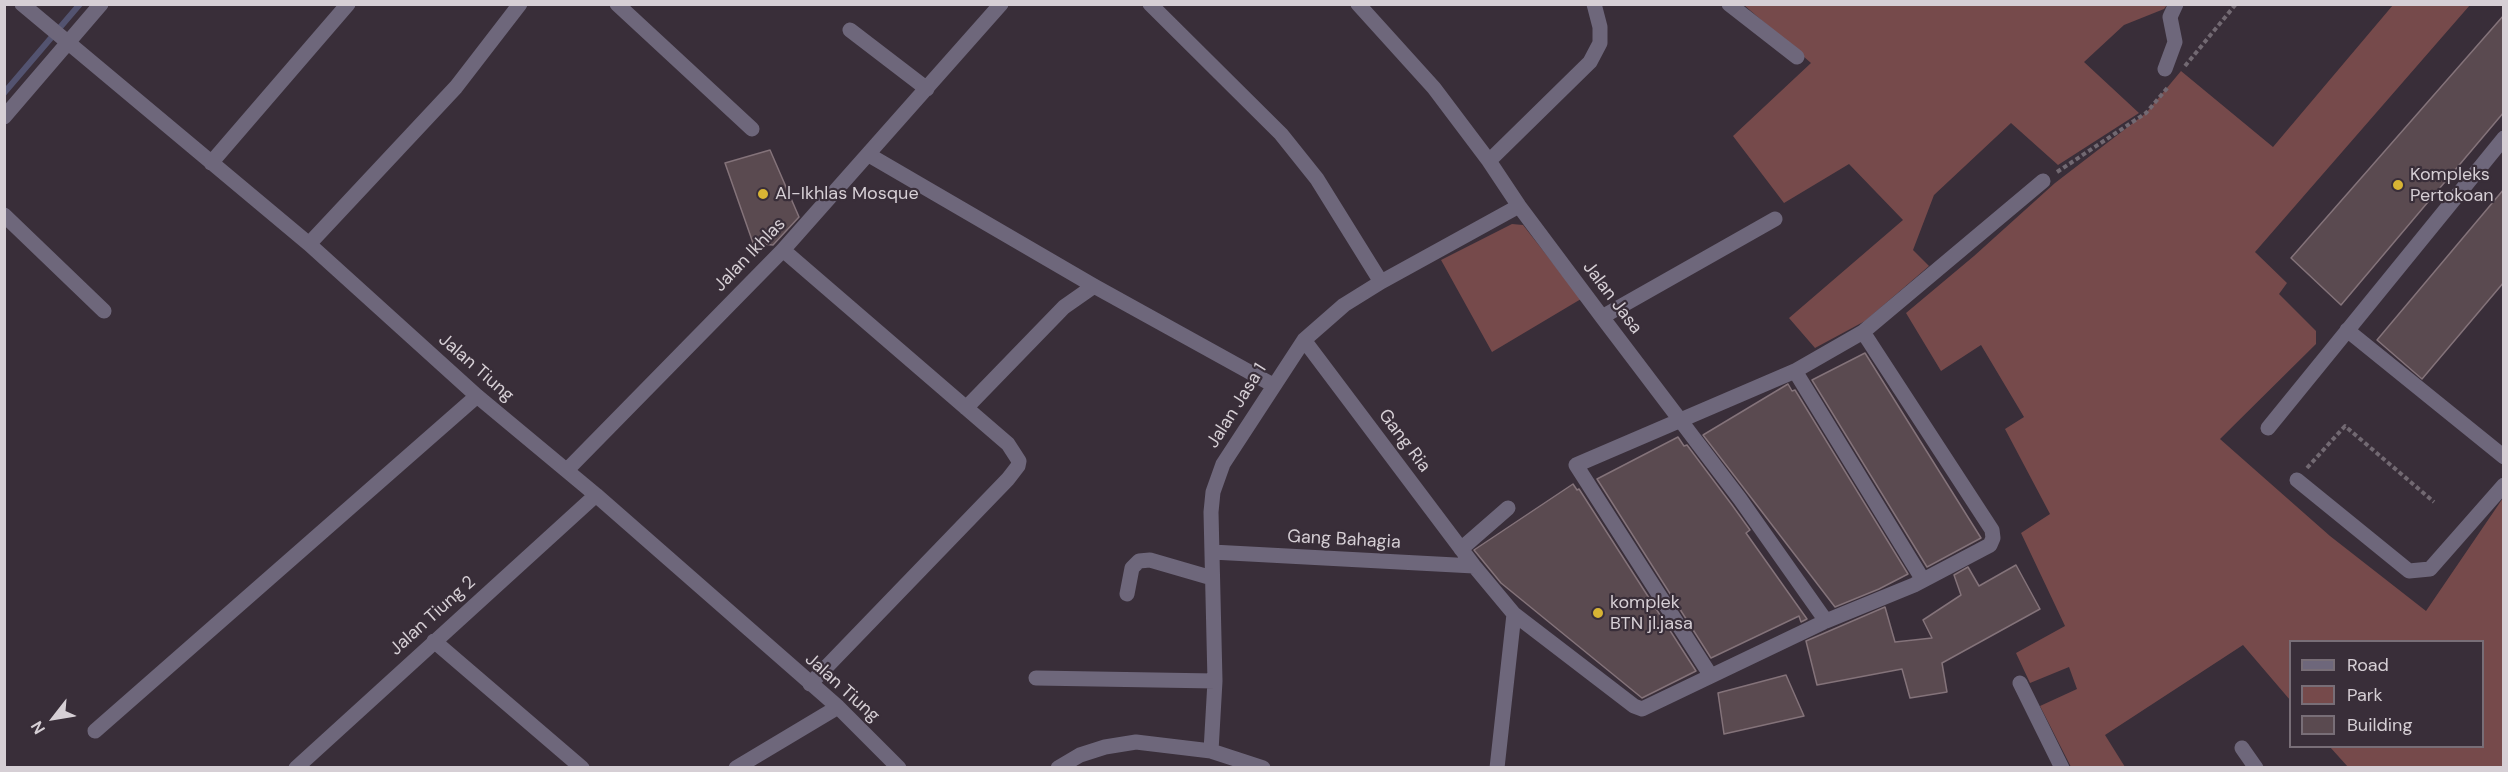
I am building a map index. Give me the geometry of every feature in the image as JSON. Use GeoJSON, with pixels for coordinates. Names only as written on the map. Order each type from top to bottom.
{"type":"FeatureCollection","features":[{"type":"Feature","properties":{"kind":"street","name":"Jalan Tiung"},"geometry":{"type":"LineString","coordinates":[[22,4],[309,244],[477,396],[567,470],[838,707],[899,768]]}},
{"type":"Feature","properties":{"kind":"street"},"geometry":{"type":"LineString","coordinates":[[4,117],[64,40],[101,4]]}},
{"type":"Feature","properties":{"kind":"street"},"geometry":{"type":"LineString","coordinates":[[212,163],[348,4]]}},
{"type":"Feature","properties":{"kind":"street"},"geometry":{"type":"LineString","coordinates":[[309,244],[456,87],[520,4]]}},
{"type":"Feature","properties":{"kind":"street"},"geometry":{"type":"LineString","coordinates":[[617,4],[752,129]]}},
{"type":"Feature","properties":{"kind":"street","name":"Jalan Ikhlas"},"geometry":{"type":"LineString","coordinates":[[567,470],[783,250],[1001,4]]}},
{"type":"Feature","properties":{"kind":"street"},"geometry":{"type":"LineString","coordinates":[[1150,4],[1281,134],[1317,179],[1380,282]]}},
{"type":"Feature","properties":{"kind":"street","name":"Jalan Jasa"},"geometry":{"type":"LineString","coordinates":[[1358,4],[1434,88],[1602,317],[1740,499],[1826,621]]}},
{"type":"Feature","properties":{"kind":"street"},"geometry":{"type":"LineString","coordinates":[[1489,161],[1590,62],[1599,43],[1600,27],[1594,4]]}},
{"type":"Feature","properties":{"kind":"street"},"geometry":{"type":"LineString","coordinates":[[1729,4],[1797,57]]}},
{"type":"Feature","properties":{"kind":"street"},"geometry":{"type":"LineString","coordinates":[[2170,74],[2175,42],[2170,17],[2176,4]]}},
{"type":"Feature","properties":{"kind":"street"},"geometry":{"type":"LineString","coordinates":[[850,30],[927,89]]}},
{"type":"Feature","properties":{"kind":"street"},"geometry":{"type":"LineString","coordinates":[[2268,428],[2504,138]]}},
{"type":"Feature","properties":{"kind":"street"},"geometry":{"type":"LineString","coordinates":[[869,155],[1094,286],[1273,385]]}},
{"type":"Feature","properties":{"kind":"street"},"geometry":{"type":"LineString","coordinates":[[1863,332],[1992,530],[1993,538],[1990,545],[1923,580],[1826,621],[1711,676],[1576,465],[1795,371],[1863,332],[2043,181]]}},
{"type":"Feature","properties":{"kind":"street","name":"Jalan Jasa 1"},"geometry":{"type":"LineString","coordinates":[[1211,751],[1215,681],[1212,578],[1213,492],[1223,464],[1304,340],[1344,305],[1380,282],[1520,206]]}},
{"type":"Feature","properties":{"kind":"street"},"geometry":{"type":"LineString","coordinates":[[4,215],[104,310]]}},
{"type":"Feature","properties":{"kind":"street"},"geometry":{"type":"LineString","coordinates":[[1602,317],[1775,219]]}},
{"type":"Feature","properties":{"kind":"street"},"geometry":{"type":"LineString","coordinates":[[783,250],[1008,444],[1018,457],[1018,466],[810,684]]}},
{"type":"Feature","properties":{"kind":"street"},"geometry":{"type":"LineString","coordinates":[[966,408],[1064,307],[1094,286]]}},
{"type":"Feature","properties":{"kind":"street"},"geometry":{"type":"LineString","coordinates":[[2347,330],[2504,457]]}},
{"type":"Feature","properties":{"kind":"street","name":"Gang Ria"},"geometry":{"type":"LineString","coordinates":[[1304,340],[1474,566],[1515,614],[1634,706],[1642,709],[1711,676]]}},
{"type":"Feature","properties":{"kind":"street"},"geometry":{"type":"LineString","coordinates":[[1795,371],[1923,580]]}},
{"type":"Feature","properties":{"kind":"street"},"geometry":{"type":"LineString","coordinates":[[95,730],[477,396]]}},
{"type":"Feature","properties":{"kind":"street"},"geometry":{"type":"LineString","coordinates":[[2297,480],[2409,571],[2430,569],[2504,485]]}},
{"type":"Feature","properties":{"kind":"street","name":"Jalan Tiung 2"},"geometry":{"type":"LineString","coordinates":[[296,768],[596,495]]}},
{"type":"Feature","properties":{"kind":"street"},"geometry":{"type":"LineString","coordinates":[[1461,549],[1508,508]]}},
{"type":"Feature","properties":{"kind":"street","name":"Gang Bahagia"},"geometry":{"type":"LineString","coordinates":[[1212,552],[1474,566]]}},
{"type":"Feature","properties":{"kind":"street"},"geometry":{"type":"LineString","coordinates":[[1127,594],[1132,568],[1139,561],[1150,560],[1212,578]]}},
{"type":"Feature","properties":{"kind":"street"},"geometry":{"type":"LineString","coordinates":[[1497,768],[1515,614]]}},
{"type":"Feature","properties":{"kind":"street"},"geometry":{"type":"LineString","coordinates":[[434,641],[582,768]]}},
{"type":"Feature","properties":{"kind":"street"},"geometry":{"type":"LineString","coordinates":[[1036,678],[1215,681]]}},
{"type":"Feature","properties":{"kind":"street"},"geometry":{"type":"LineString","coordinates":[[2020,683],[2062,768]]}},
{"type":"Feature","properties":{"kind":"street"},"geometry":{"type":"LineString","coordinates":[[736,768],[838,707]]}},
{"type":"Feature","properties":{"kind":"street"},"geometry":{"type":"LineString","coordinates":[[1058,768],[1080,755],[1136,742],[1211,751],[1263,768]]}},
{"type":"Feature","properties":{"kind":"street"},"geometry":{"type":"LineString","coordinates":[[2242,748],[2256,768]]}},
{"type":"Feature","properties":{"kind":"path"},"geometry":{"type":"LineString","coordinates":[[2181,71],[2236,4]]}},
{"type":"Feature","properties":{"kind":"path"},"geometry":{"type":"LineString","coordinates":[[2043,181],[2146,113],[2170,74]]}},
{"type":"Feature","properties":{"kind":"path"},"geometry":{"type":"LineString","coordinates":[[2297,480],[2345,426],[2434,502]]}},
{"type":"Feature","properties":{"kind":"green space"},"geometry":{"type":"Polygon","coordinates":[[[1744,5],[2167,5],[2164,9],[2124,25],[2084,62],[2139,113],[2058,165],[2011,123],[1934,195],[1913,250],[1929,266],[1865,321],[1815,348],[1789,318],[1903,220],[1849,164],[1784,203],[1733,136],[1811,63],[1744,5]]]}},
{"type":"Feature","properties":{"kind":"green space"},"geometry":{"type":"Polygon","coordinates":[[[2393,5],[2470,5],[2255,252],[2287,283],[2279,294],[2316,331],[2316,344],[2220,439],[2330,536],[2426,611],[2503,498],[2503,767],[2348,767],[2331,748],[2484,748],[2484,640],[2289,640],[2289,699],[2243,645],[2105,735],[2125,767],[2071,767],[2040,706],[2077,689],[2069,667],[2030,683],[2016,653],[2065,626],[2021,533],[2050,514],[2005,429],[2024,417],[1981,345],[1941,371],[1906,313],[2055,183],[2146,113],[2181,71],[2273,147],[2393,5]]]}},
{"type":"Feature","properties":{"kind":"green space"},"geometry":{"type":"Polygon","coordinates":[[[1512,224],[1523,225],[1581,299],[1492,352],[1441,260],[1512,224]]]}},
{"type":"Feature","properties":{"kind":"building","name":"Kompleks Pertokoan"},"geometry":{"type":"Polygon","coordinates":[[[2504,15],[2504,112],[2341,305],[2291,258],[2504,15]]]}},
{"type":"Feature","properties":{"kind":"building","name":"Al-Ikhlas Mosque"},"geometry":{"type":"Polygon","coordinates":[[[770,150],[799,217],[773,245],[753,243],[725,163],[770,150]]]}},
{"type":"Feature","properties":{"kind":"building","name":"Kompleks Pertokoan"},"geometry":{"type":"Polygon","coordinates":[[[2504,189],[2504,282],[2422,379],[2377,340],[2504,189]]]}},
{"type":"Feature","properties":{"kind":"building"},"geometry":{"type":"Polygon","coordinates":[[[1865,353],[1981,538],[1927,567],[1812,380],[1865,353]]]}},
{"type":"Feature","properties":{"kind":"building"},"geometry":{"type":"Polygon","coordinates":[[[1788,384],[1792,391],[1795,390],[1908,574],[1835,607],[1703,435],[1788,384]]]}},
{"type":"Feature","properties":{"kind":"building","name":"komplek BTN jl.jasa"},"geometry":{"type":"Polygon","coordinates":[[[1678,437],[1684,446],[1687,445],[1750,530],[1746,533],[1807,619],[1801,622],[1799,616],[1711,658],[1597,479],[1678,437]]]}},
{"type":"Feature","properties":{"kind":"building","name":"komplek BTN jl.jasa"},"geometry":{"type":"Polygon","coordinates":[[[1573,484],[1577,490],[1579,489],[1696,671],[1642,698],[1501,583],[1474,550],[1573,484]]]}},
{"type":"Feature","properties":{"kind":"building"},"geometry":{"type":"Polygon","coordinates":[[[2016,565],[2040,609],[1942,663],[1947,692],[1910,698],[1902,669],[1817,685],[1806,641],[1885,607],[1895,642],[1932,638],[1923,620],[1961,595],[1954,575],[1968,567],[1979,586],[2016,565]]]}},
{"type":"Feature","properties":{"kind":"building"},"geometry":{"type":"Polygon","coordinates":[[[1786,675],[1804,716],[1724,734],[1718,693],[1786,675]]]}},
{"type":"Feature","properties":{"kind":"waterway"},"geometry":{"type":"LineString","coordinates":[[4,93],[80,4]]}},
{"type":"Feature","properties":{"kind":"place","name":"Kompleks Pertokoan"},"geometry":{"type":"Point","coordinates":[2398,185]}},
{"type":"Feature","properties":{"kind":"place","name":"Al-Ikhlas Mosque"},"geometry":{"type":"Point","coordinates":[763,194]}},
{"type":"Feature","properties":{"kind":"place","name":"komplek BTN jl.jasa"},"geometry":{"type":"Point","coordinates":[1598,613]}}]}
